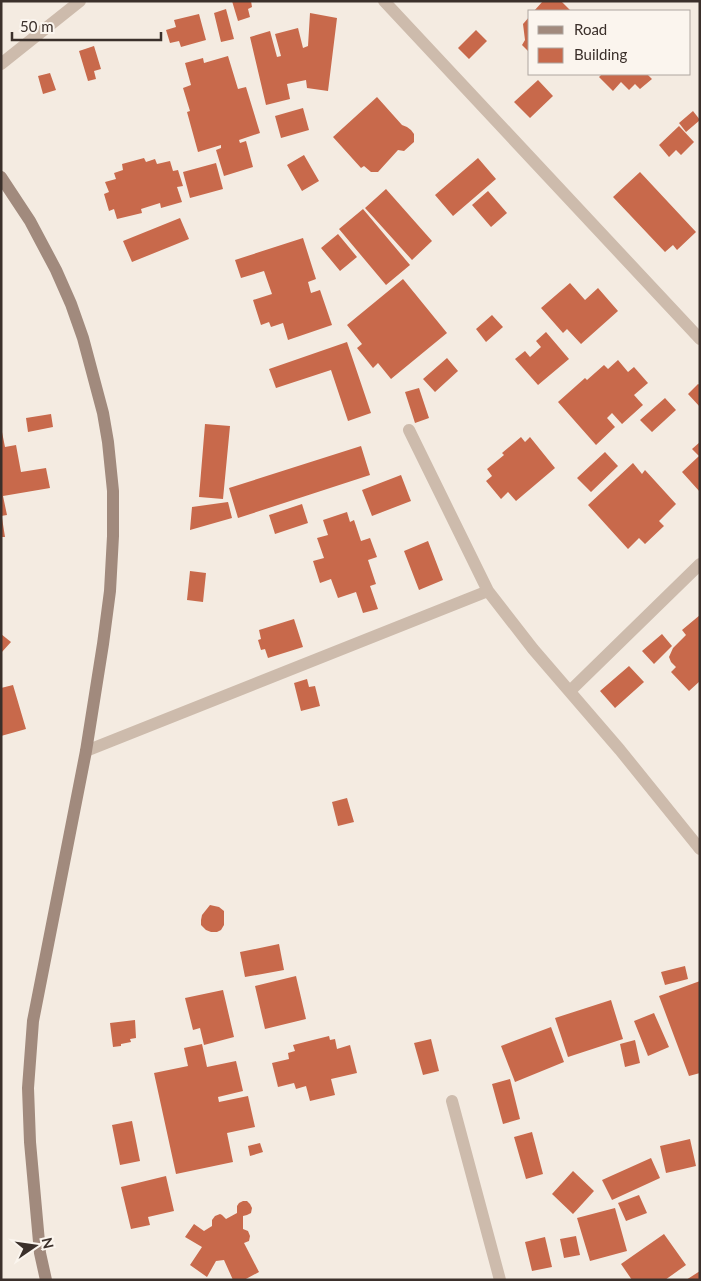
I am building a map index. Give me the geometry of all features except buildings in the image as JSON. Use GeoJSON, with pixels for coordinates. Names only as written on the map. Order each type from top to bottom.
{"type":"FeatureCollection","features":[{"type":"Feature","properties":{"kind":"main road"},"geometry":{"type":"LineString","coordinates":[[1,177],[30,221],[56,270],[71,304],[83,338],[96,386],[108,442],[113,491],[110,591],[103,644],[86,751],[33,1021],[28,1088],[30,1142],[40,1253],[46,1280]]}},
{"type":"Feature","properties":{"kind":"street"},"geometry":{"type":"LineString","coordinates":[[1,64],[80,1]]}},
{"type":"Feature","properties":{"kind":"street"},"geometry":{"type":"LineString","coordinates":[[384,1],[700,339]]}},
{"type":"Feature","properties":{"kind":"street"},"geometry":{"type":"LineString","coordinates":[[409,430],[488,591],[533,649],[620,750],[700,849]]}},
{"type":"Feature","properties":{"kind":"street"},"geometry":{"type":"LineString","coordinates":[[570,691],[700,564]]}},
{"type":"Feature","properties":{"kind":"street"},"geometry":{"type":"LineString","coordinates":[[86,751],[488,591]]}},
{"type":"Feature","properties":{"kind":"street"},"geometry":{"type":"LineString","coordinates":[[452,1101],[497,1279]]}}]}
